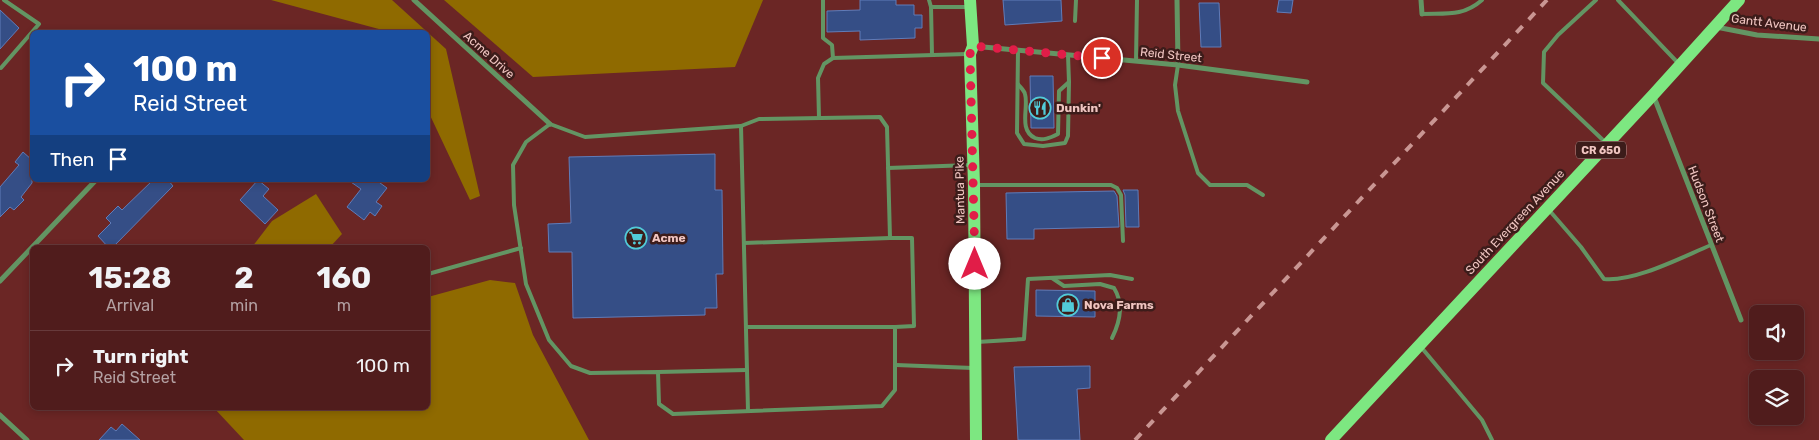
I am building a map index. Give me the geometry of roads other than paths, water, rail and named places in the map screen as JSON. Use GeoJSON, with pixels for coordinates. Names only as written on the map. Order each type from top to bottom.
{"type":"FeatureCollection","features":[{"type":"Feature","properties":{"kind":"main road","name":"South Evergreen Avenue"},"geometry":{"type":"LineString","coordinates":[[1330,440],[1653,96],[1739,0]]}},
{"type":"Feature","properties":{"kind":"main road","name":"Mantua Pike"},"geometry":{"type":"LineString","coordinates":[[970,4],[974,165],[976,440]]}},
{"type":"Feature","properties":{"kind":"street","name":"Acme Drive"},"geometry":{"type":"LineString","coordinates":[[414,0],[550,124]]}},
{"type":"Feature","properties":{"kind":"street"},"geometry":{"type":"LineString","coordinates":[[1177,0],[1178,65]]}},
{"type":"Feature","properties":{"kind":"street"},"geometry":{"type":"LineString","coordinates":[[1422,0],[1422,14]]}},
{"type":"Feature","properties":{"kind":"street","name":"Gantt Avenue"},"geometry":{"type":"LineString","coordinates":[[1716,27],[1757,35],[1819,39]]}},
{"type":"Feature","properties":{"kind":"street","name":"Reid Street"},"geometry":{"type":"LineString","coordinates":[[972,50],[1018,50],[1178,65],[1307,82]]}},
{"type":"Feature","properties":{"kind":"street","name":"Hudson Street"},"geometry":{"type":"LineString","coordinates":[[1653,96],[1740,320]]}},
{"type":"Feature","properties":{"kind":"street"},"geometry":{"type":"LineString","coordinates":[[34,245],[94,182]]}},
{"type":"Feature","properties":{"kind":"street"},"geometry":{"type":"LineString","coordinates":[[0,281],[30,249]]}},
{"type":"Feature","properties":{"kind":"street"},"geometry":{"type":"LineString","coordinates":[[0,415],[27,440]]}},
{"type":"Feature","properties":{"kind":"lane"},"geometry":{"type":"LineString","coordinates":[[4,0],[40,24],[35,30]]}},
{"type":"Feature","properties":{"kind":"lane"},"geometry":{"type":"LineString","coordinates":[[823,0],[824,38],[832,45],[833,58]]}},
{"type":"Feature","properties":{"kind":"lane"},"geometry":{"type":"LineString","coordinates":[[929,0],[931,7],[932,55]]}},
{"type":"Feature","properties":{"kind":"lane"},"geometry":{"type":"LineString","coordinates":[[1075,21],[1076,0]]}},
{"type":"Feature","properties":{"kind":"lane"},"geometry":{"type":"LineString","coordinates":[[1136,61],[1137,0]]}},
{"type":"Feature","properties":{"kind":"lane"},"geometry":{"type":"LineString","coordinates":[[1422,14],[1465,12],[1482,0]]}},
{"type":"Feature","properties":{"kind":"lane"},"geometry":{"type":"LineString","coordinates":[[1596,0],[1544,52],[1542,83],[1607,144]]}},
{"type":"Feature","properties":{"kind":"lane"},"geometry":{"type":"LineString","coordinates":[[1618,0],[1680,66]]}},
{"type":"Feature","properties":{"kind":"lane"},"geometry":{"type":"LineString","coordinates":[[931,7],[970,4]]}},
{"type":"Feature","properties":{"kind":"lane"},"geometry":{"type":"LineString","coordinates":[[1,68],[30,35]]}},
{"type":"Feature","properties":{"kind":"lane"},"geometry":{"type":"LineString","coordinates":[[819,118],[818,78],[824,64],[833,58],[932,55],[972,50]]}},
{"type":"Feature","properties":{"kind":"lane"},"geometry":{"type":"LineString","coordinates":[[1018,50],[1017,133],[1024,144],[1043,146],[1065,143],[1068,136],[1068,55]]}},
{"type":"Feature","properties":{"kind":"lane"},"geometry":{"type":"LineString","coordinates":[[1178,65],[1175,85],[1178,111],[1198,173],[1210,185],[1247,185],[1264,195]]}},
{"type":"Feature","properties":{"kind":"lane"},"geometry":{"type":"LineString","coordinates":[[1018,84],[1025,93],[1026,128],[1030,135],[1038,139],[1048,139],[1058,134],[1059,91],[1069,82]]}},
{"type":"Feature","properties":{"kind":"lane"},"geometry":{"type":"LineString","coordinates":[[747,370],[590,373],[571,366],[549,340],[526,284],[514,205],[513,166],[526,142],[550,124],[585,137],[741,126],[759,119],[880,117],[887,127],[890,238]]}},
{"type":"Feature","properties":{"kind":"lane"},"geometry":{"type":"LineString","coordinates":[[741,126],[748,411]]}},
{"type":"Feature","properties":{"kind":"lane"},"geometry":{"type":"LineString","coordinates":[[888,168],[974,165]]}},
{"type":"Feature","properties":{"kind":"lane"},"geometry":{"type":"LineString","coordinates":[[974,185],[1111,185],[1118,188],[1121,195],[1123,241]]}},
{"type":"Feature","properties":{"kind":"lane"},"geometry":{"type":"LineString","coordinates":[[1547,208],[1604,278],[1615,280],[1634,276],[1711,245]]}},
{"type":"Feature","properties":{"kind":"lane"},"geometry":{"type":"LineString","coordinates":[[744,243],[912,238],[914,326],[746,327]]}},
{"type":"Feature","properties":{"kind":"lane"},"geometry":{"type":"LineString","coordinates":[[430,273],[521,248]]}},
{"type":"Feature","properties":{"kind":"lane"},"geometry":{"type":"LineString","coordinates":[[975,342],[1024,339],[1028,279],[1110,275],[1132,280]]}},
{"type":"Feature","properties":{"kind":"lane"},"geometry":{"type":"LineString","coordinates":[[1052,278],[1064,286],[1100,284],[1114,288],[1120,297],[1119,323],[1112,338]]}},
{"type":"Feature","properties":{"kind":"lane"},"geometry":{"type":"LineString","coordinates":[[658,372],[659,404],[673,414],[882,406],[895,390],[895,327]]}},
{"type":"Feature","properties":{"kind":"lane"},"geometry":{"type":"LineString","coordinates":[[1420,345],[1482,420],[1492,440]]}},
{"type":"Feature","properties":{"kind":"lane"},"geometry":{"type":"LineString","coordinates":[[896,365],[976,368]]}},
{"type":"Feature","properties":{"kind":"railway"},"geometry":{"type":"LineString","coordinates":[[1135,440],[1547,0]]}},
{"type":"Feature","properties":{"kind":"place","name":"Dunkin'"},"geometry":{"type":"Point","coordinates":[1040,108]}},
{"type":"Feature","properties":{"kind":"place","name":"Acme"},"geometry":{"type":"Point","coordinates":[636,238]}},
{"type":"Feature","properties":{"kind":"place","name":"Nova Farms"},"geometry":{"type":"Point","coordinates":[1068,305]}}]}
